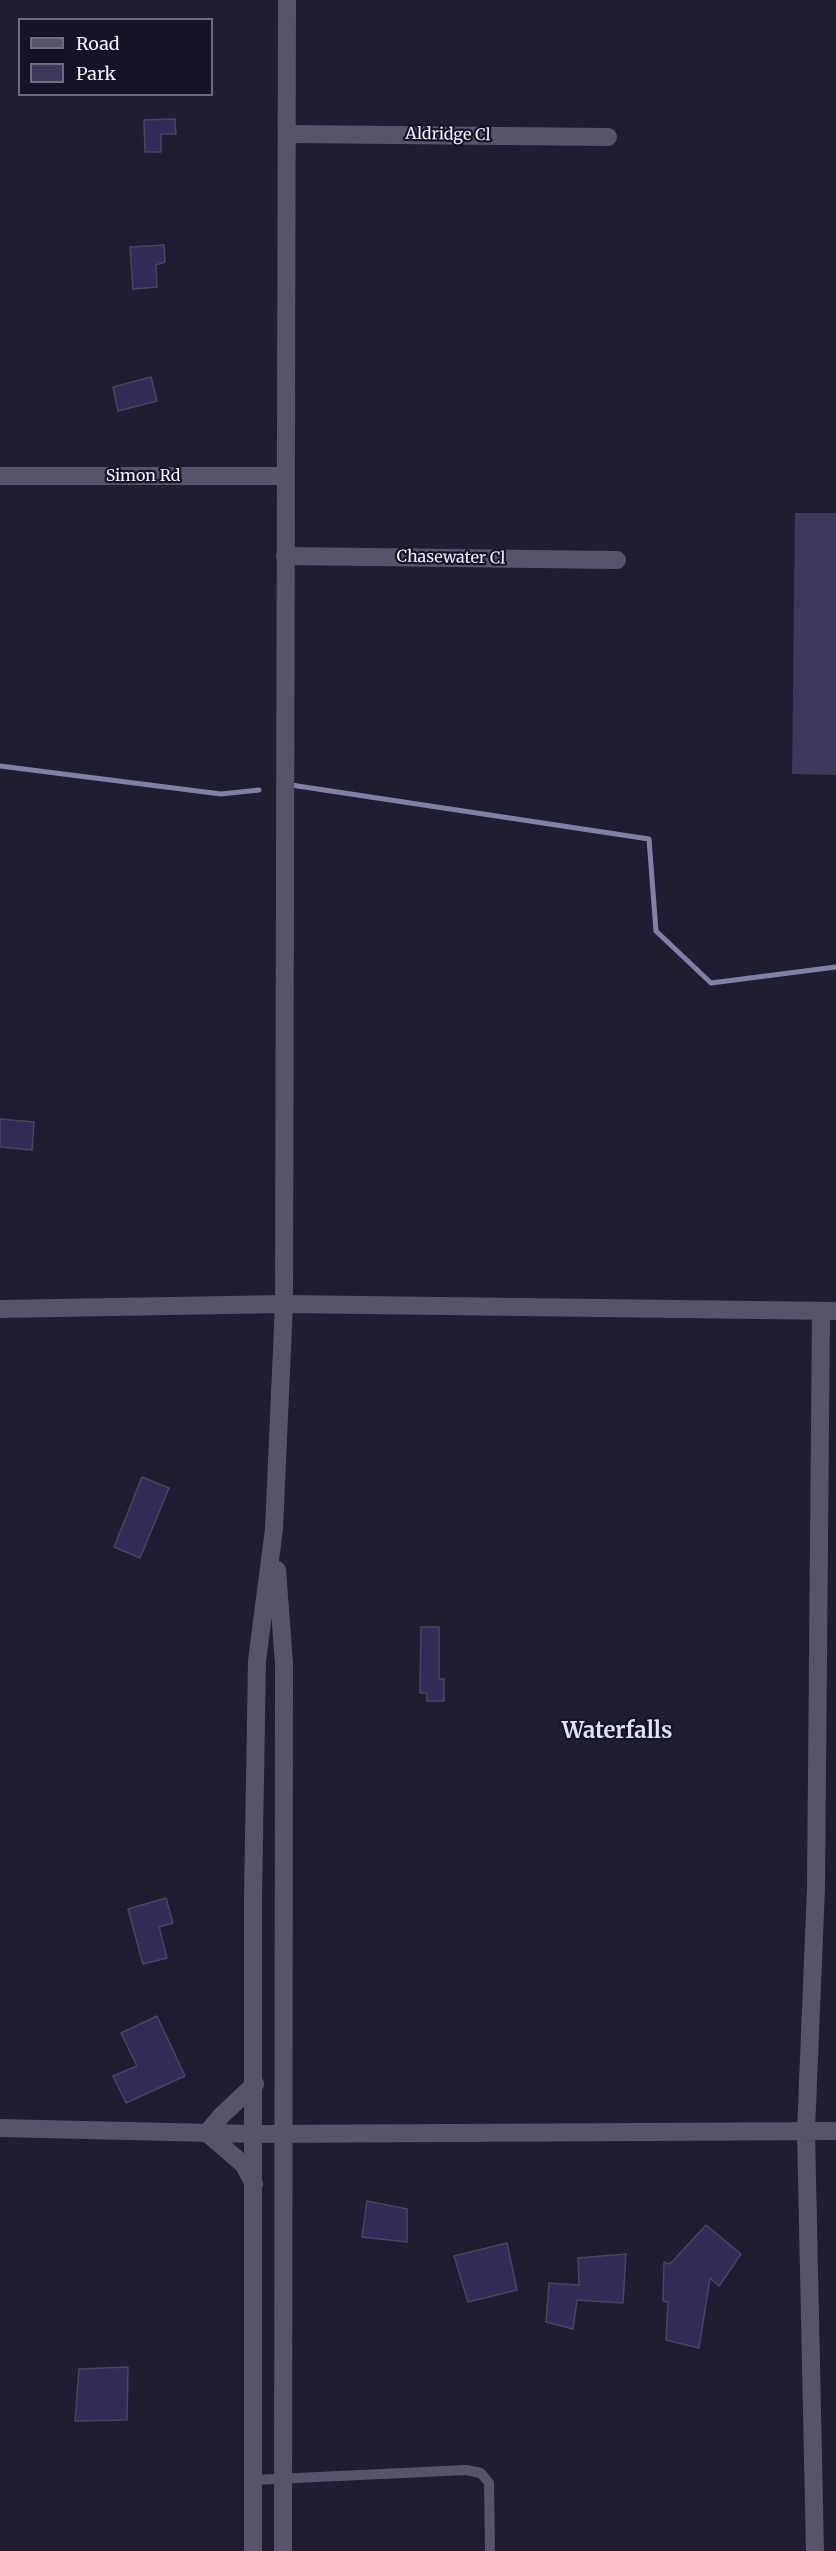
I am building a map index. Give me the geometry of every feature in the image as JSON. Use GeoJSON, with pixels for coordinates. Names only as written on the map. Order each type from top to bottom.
{"type":"FeatureCollection","features":[{"type":"Feature","properties":{"kind":"street"},"geometry":{"type":"LineString","coordinates":[[254,2551],[253,1897],[257,1661],[274,1529],[284,1304],[285,476],[288,134],[285,2]]}},
{"type":"Feature","properties":{"kind":"street","name":"Aldridge Cl"},"geometry":{"type":"LineString","coordinates":[[288,134],[608,137]]}},
{"type":"Feature","properties":{"kind":"street","name":"Simon Rd"},"geometry":{"type":"LineString","coordinates":[[0,476],[285,476]]}},
{"type":"Feature","properties":{"kind":"street","name":"Chasewater Cl"},"geometry":{"type":"LineString","coordinates":[[285,556],[617,560]]}},
{"type":"Feature","properties":{"kind":"street"},"geometry":{"type":"LineString","coordinates":[[0,1309],[284,1304],[829,1311],[816,1888],[806,2131],[815,2551]]}},
{"type":"Feature","properties":{"kind":"street"},"geometry":{"type":"LineString","coordinates":[[274,1529],[284,1663],[283,2551]]}},
{"type":"Feature","properties":{"kind":"street"},"geometry":{"type":"LineString","coordinates":[[207,2133],[220,2116],[255,2084]]}},
{"type":"Feature","properties":{"kind":"street"},"geometry":{"type":"LineString","coordinates":[[0,2128],[255,2134],[836,2132]]}},
{"type":"Feature","properties":{"kind":"street"},"geometry":{"type":"LineString","coordinates":[[207,2133],[244,2165],[255,2186]]}},
{"type":"Feature","properties":{"kind":"lane"},"geometry":{"type":"LineString","coordinates":[[254,2480],[283,2480],[316,2475],[466,2470],[481,2473],[489,2483],[490,2551]]}},
{"type":"Feature","properties":{"kind":"green space"},"geometry":{"type":"Polygon","coordinates":[[[795,513],[836,513],[836,775],[792,774],[795,513]]]}},
{"type":"Feature","properties":{"kind":"building"},"geometry":{"type":"Polygon","coordinates":[[[175,119],[176,134],[161,134],[161,152],[145,152],[144,120],[175,119]]]}},
{"type":"Feature","properties":{"kind":"building"},"geometry":{"type":"Polygon","coordinates":[[[164,245],[165,262],[156,265],[157,287],[133,289],[130,247],[164,245]]]}},
{"type":"Feature","properties":{"kind":"building"},"geometry":{"type":"Polygon","coordinates":[[[151,377],[157,401],[118,411],[113,387],[151,377]]]}},
{"type":"Feature","properties":{"kind":"building"},"geometry":{"type":"Polygon","coordinates":[[[0,1119],[34,1122],[32,1150],[0,1147],[0,1119]]]}},
{"type":"Feature","properties":{"kind":"building"},"geometry":{"type":"Polygon","coordinates":[[[142,1477],[169,1488],[140,1558],[114,1547],[142,1477]]]}},
{"type":"Feature","properties":{"kind":"building"},"geometry":{"type":"Polygon","coordinates":[[[421,1627],[439,1627],[439,1679],[444,1679],[444,1701],[427,1701],[427,1693],[420,1693],[421,1627]]]}},
{"type":"Feature","properties":{"kind":"building"},"geometry":{"type":"Polygon","coordinates":[[[166,1898],[173,1923],[159,1927],[167,1958],[143,1964],[128,1909],[166,1898]]]}},
{"type":"Feature","properties":{"kind":"building"},"geometry":{"type":"Polygon","coordinates":[[[157,2016],[185,2076],[126,2103],[113,2076],[137,2066],[121,2033],[157,2016]]]}},
{"type":"Feature","properties":{"kind":"building"},"geometry":{"type":"Polygon","coordinates":[[[367,2201],[407,2209],[407,2242],[362,2237],[367,2201]]]}},
{"type":"Feature","properties":{"kind":"building"},"geometry":{"type":"Polygon","coordinates":[[[706,2225],[741,2254],[719,2286],[710,2278],[699,2348],[666,2340],[668,2302],[663,2301],[664,2262],[670,2264],[706,2225]]]}},
{"type":"Feature","properties":{"kind":"building"},"geometry":{"type":"Polygon","coordinates":[[[507,2243],[517,2290],[468,2302],[454,2256],[507,2243]]]}},
{"type":"Feature","properties":{"kind":"building"},"geometry":{"type":"Polygon","coordinates":[[[626,2254],[623,2303],[577,2300],[573,2329],[546,2322],[549,2283],[579,2285],[578,2258],[626,2254]]]}},
{"type":"Feature","properties":{"kind":"building"},"geometry":{"type":"Polygon","coordinates":[[[128,2367],[127,2420],[75,2421],[79,2369],[128,2367]]]}},
{"type":"Feature","properties":{"kind":"waterway"},"geometry":{"type":"LineString","coordinates":[[0,766],[221,794],[259,790]]}},
{"type":"Feature","properties":{"kind":"waterway"},"geometry":{"type":"LineString","coordinates":[[291,785],[649,839],[656,931],[711,983],[836,967]]}},
{"type":"Feature","properties":{"kind":"district","name":"Waterfalls"},"geometry":{"type":"Point","coordinates":[617,1732]}}]}
